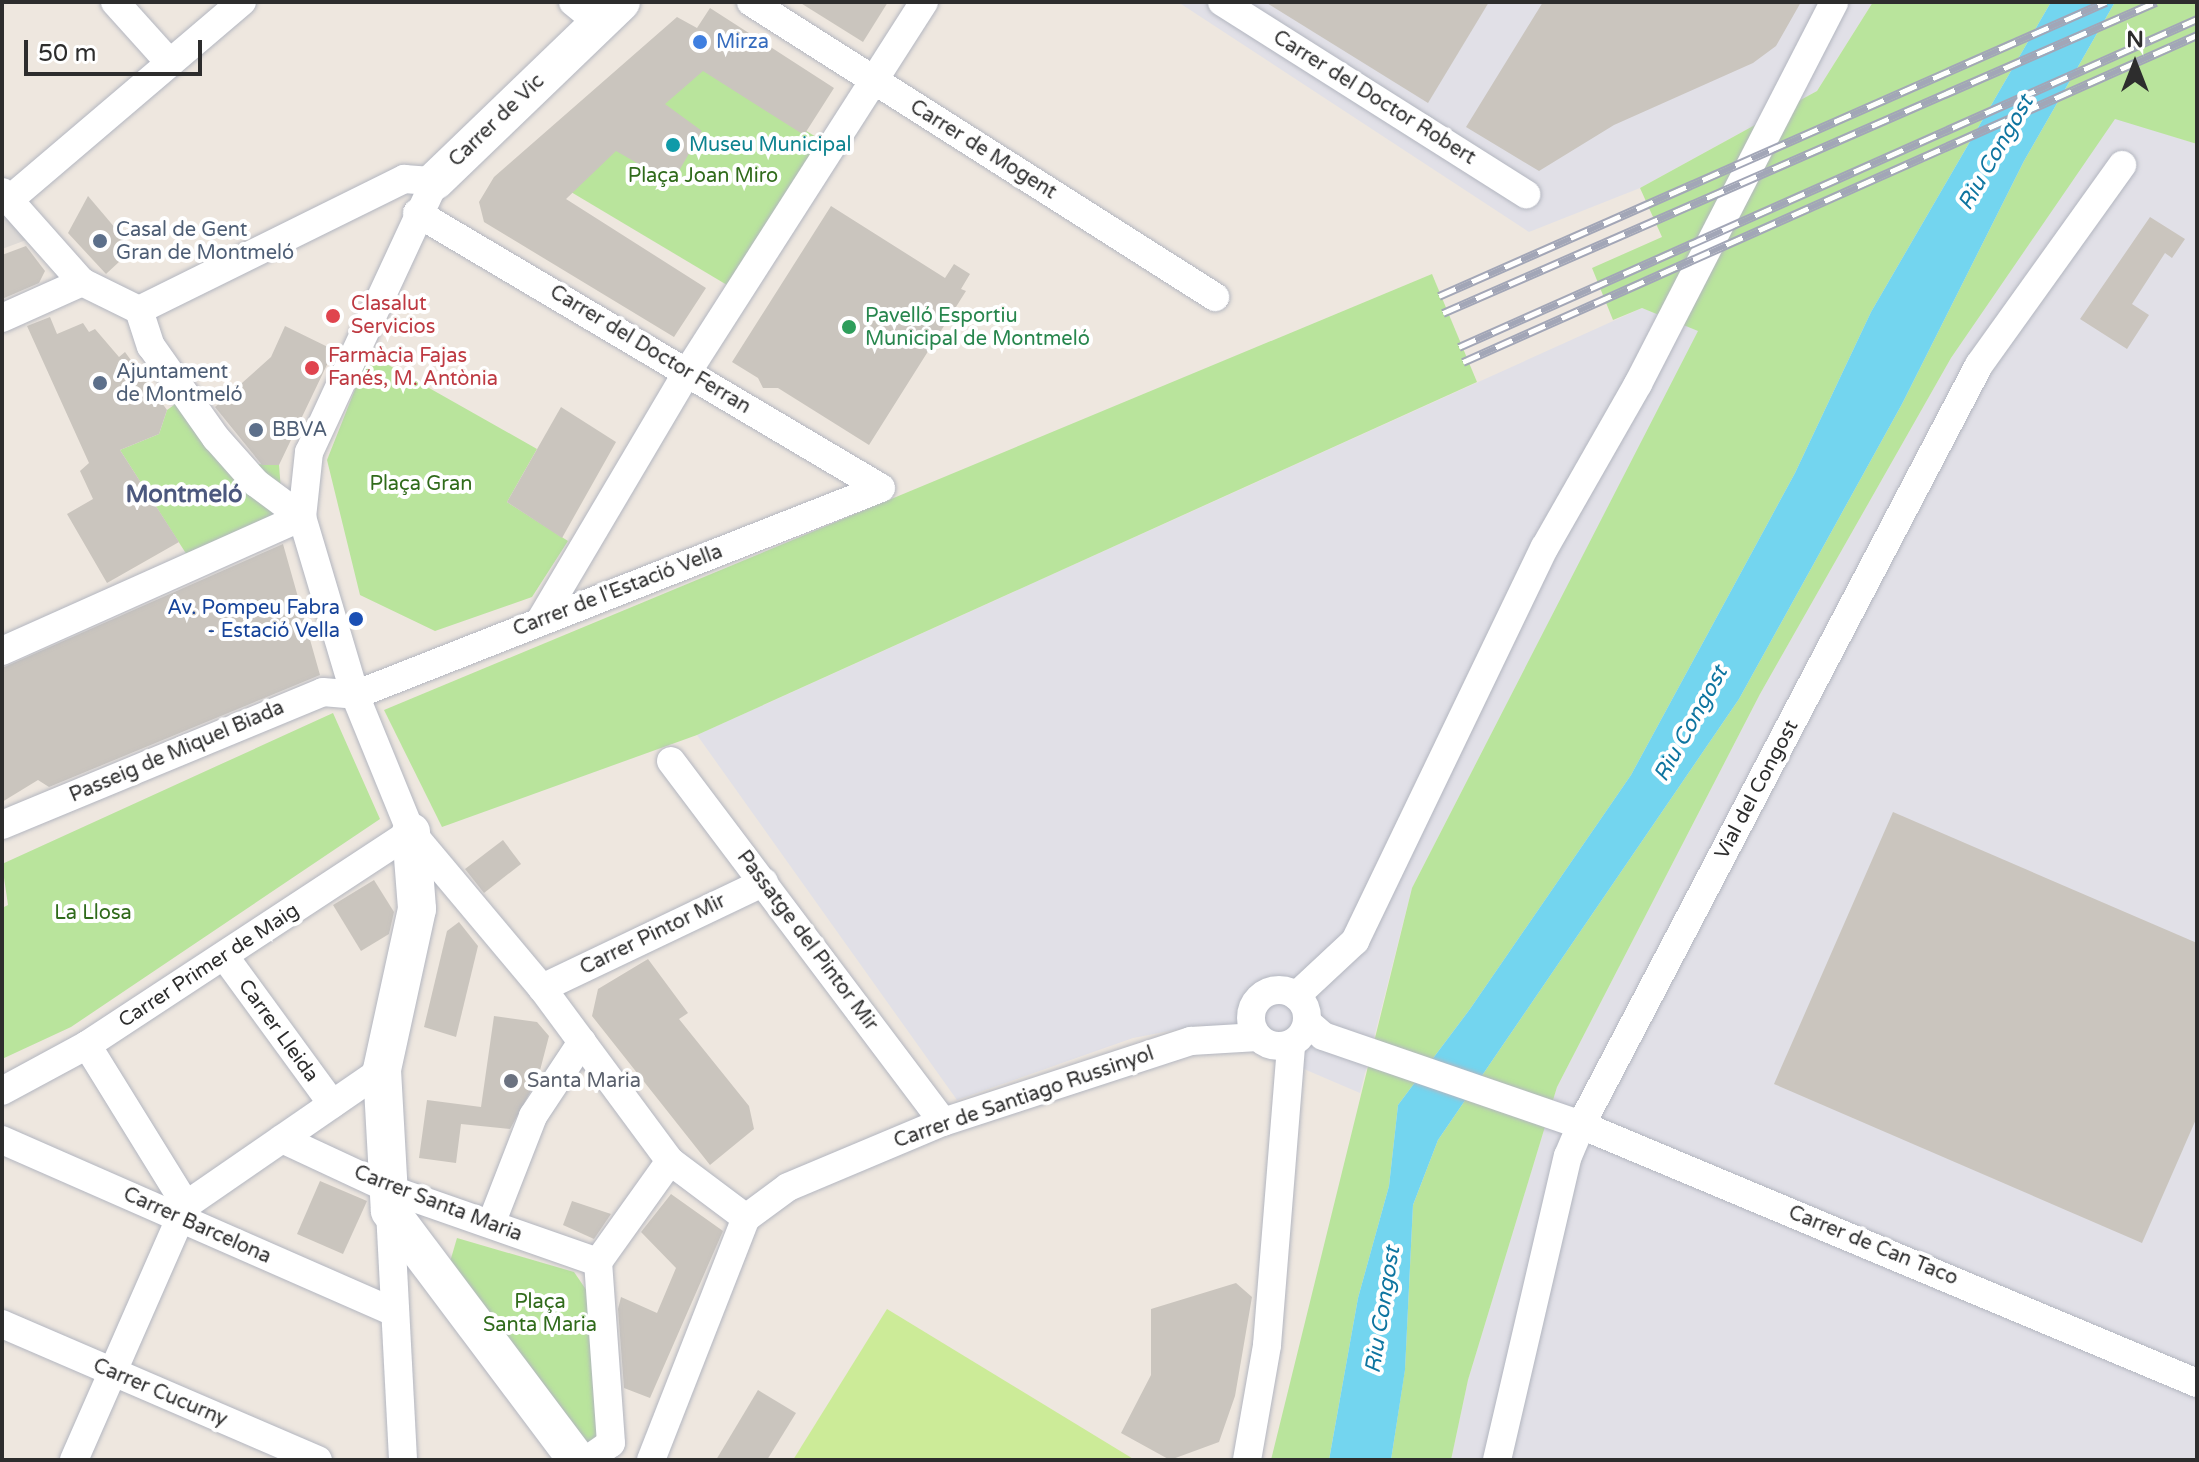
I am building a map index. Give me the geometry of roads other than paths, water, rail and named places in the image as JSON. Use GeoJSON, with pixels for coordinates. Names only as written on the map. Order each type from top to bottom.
{"type":"FeatureCollection","features":[{"type":"Feature","properties":{"kind":"street"},"geometry":{"type":"LineString","coordinates":[[115,2],[170,63]]}},
{"type":"Feature","properties":{"kind":"street"},"geometry":{"type":"LineString","coordinates":[[242,2],[5,196],[82,282],[139,310],[151,346],[216,438],[256,483],[302,517]]}},
{"type":"Feature","properties":{"kind":"street","name":"Carrer de Mogent"},"geometry":{"type":"LineString","coordinates":[[751,2],[1215,297]]}},
{"type":"Feature","properties":{"kind":"street"},"geometry":{"type":"LineString","coordinates":[[540,621],[688,371],[924,2]]}},
{"type":"Feature","properties":{"kind":"street","name":"Carrer del Doctor Robert"},"geometry":{"type":"LineString","coordinates":[[1222,2],[1526,194]]}},
{"type":"Feature","properties":{"kind":"street"},"geometry":{"type":"LineString","coordinates":[[1296,996],[1355,941],[1545,547],[1638,384],[1834,2]]}},
{"type":"Feature","properties":{"kind":"street","name":"Carrer de Vic"},"geometry":{"type":"LineString","coordinates":[[139,310],[404,179],[435,181],[598,9]]}},
{"type":"Feature","properties":{"kind":"street","name":"Vial del Congost"},"geometry":{"type":"LineString","coordinates":[[1497,1460],[1568,1156],[1581,1125],[1979,365],[2122,165]]}},
{"type":"Feature","properties":{"kind":"street"},"geometry":{"type":"LineString","coordinates":[[435,181],[417,213],[309,452],[302,517],[355,695],[411,832],[542,988],[670,1161],[746,1218],[651,1460],[611,1443]]}},
{"type":"Feature","properties":{"kind":"street","name":"Carrer del Doctor Ferran"},"geometry":{"type":"LineString","coordinates":[[417,213],[881,488]]}},
{"type":"Feature","properties":{"kind":"street"},"geometry":{"type":"LineString","coordinates":[[2,318],[82,282]]}},
{"type":"Feature","properties":{"kind":"street","name":"Carrer de l'Estació Vella"},"geometry":{"type":"LineString","coordinates":[[355,695],[881,488]]}},
{"type":"Feature","properties":{"kind":"street"},"geometry":{"type":"LineString","coordinates":[[2,651],[302,517]]}},
{"type":"Feature","properties":{"kind":"street","name":"Passeig de Miquel Biada"},"geometry":{"type":"LineString","coordinates":[[2,825],[323,692],[355,695]]}},
{"type":"Feature","properties":{"kind":"street","name":"Passatge del Pintor Mir"},"geometry":{"type":"LineString","coordinates":[[671,761],[943,1122]]}},
{"type":"Feature","properties":{"kind":"street"},"geometry":{"type":"LineString","coordinates":[[403,1460],[392,1311],[390,1200],[382,1070],[417,909],[411,832]]}},
{"type":"Feature","properties":{"kind":"street","name":"Carrer Primer de Maig"},"geometry":{"type":"LineString","coordinates":[[2,1091],[87,1045],[411,832]]}},
{"type":"Feature","properties":{"kind":"street","name":"Carrer Pintor Mir"},"geometry":{"type":"LineString","coordinates":[[542,988],[764,882]]}},
{"type":"Feature","properties":{"kind":"street"},"geometry":{"type":"LineString","coordinates":[[417,909],[437,890],[460,892]]}},
{"type":"Feature","properties":{"kind":"street","name":"Carrer Lleida"},"geometry":{"type":"LineString","coordinates":[[225,957],[332,1104]]}},
{"type":"Feature","properties":{"kind":"street"},"geometry":{"type":"LineString","coordinates":[[1296,996],[1276,990],[1258,998],[1250,1016],[1258,1037],[1275,1047],[1299,1033]]}},
{"type":"Feature","properties":{"kind":"street"},"geometry":{"type":"LineString","coordinates":[[1247,1460],[1267,1345],[1299,1033],[1296,996]]}},
{"type":"Feature","properties":{"kind":"street","name":"Carrer de Can Taco"},"geometry":{"type":"LineString","coordinates":[[1299,1033],[1323,1036],[1548,1111],[2197,1383]]}},
{"type":"Feature","properties":{"kind":"street","name":"Carrer de Santiago Russinyol"},"geometry":{"type":"LineString","coordinates":[[746,1218],[788,1187],[943,1122],[1191,1041],[1258,1037]]}},
{"type":"Feature","properties":{"kind":"street"},"geometry":{"type":"LineString","coordinates":[[491,1224],[533,1116],[582,1042]]}},
{"type":"Feature","properties":{"kind":"street"},"geometry":{"type":"LineString","coordinates":[[87,1045],[184,1212]]}},
{"type":"Feature","properties":{"kind":"street"},"geometry":{"type":"LineString","coordinates":[[74,1460],[184,1212],[382,1070]]}},
{"type":"Feature","properties":{"kind":"street","name":"Carrer Santa Maria"},"geometry":{"type":"LineString","coordinates":[[282,1139],[390,1200],[491,1224],[598,1262]]}},
{"type":"Feature","properties":{"kind":"street","name":"Carrer Barcelona"},"geometry":{"type":"LineString","coordinates":[[2,1140],[184,1212],[392,1311]]}},
{"type":"Feature","properties":{"kind":"street"},"geometry":{"type":"LineString","coordinates":[[611,1443],[598,1262],[670,1161]]}},
{"type":"Feature","properties":{"kind":"street"},"geometry":{"type":"LineString","coordinates":[[390,1200],[577,1460]]}},
{"type":"Feature","properties":{"kind":"street","name":"Carrer Cucurny"},"geometry":{"type":"LineString","coordinates":[[2,1324],[318,1460]]}},
{"type":"Feature","properties":{"kind":"street"},"geometry":{"type":"LineString","coordinates":[[587,1460],[611,1443]]}},
{"type":"Feature","properties":{"kind":"water","name":"Riu Congost"},"geometry":{"type":"Polygon","coordinates":[[[2051,2],[2115,2],[2024,161],[1902,404],[1739,699],[1438,1140],[1413,1205],[1405,1370],[1391,1460],[1329,1460],[1358,1298],[1389,1186],[1398,1105],[1470,1009],[1631,775],[1795,473],[1871,312],[2051,2]]]}},
{"type":"Feature","properties":{"kind":"railway"},"geometry":{"type":"LineString","coordinates":[[1439,296],[2106,2]]}},
{"type":"Feature","properties":{"kind":"railway"},"geometry":{"type":"LineString","coordinates":[[1443,313],[2156,2]]}},
{"type":"Feature","properties":{"kind":"railway"},"geometry":{"type":"LineString","coordinates":[[1459,347],[2197,19]]}},
{"type":"Feature","properties":{"kind":"railway"},"geometry":{"type":"LineString","coordinates":[[1463,362],[2197,35]]}},
{"type":"Feature","properties":{"kind":"place","name":"Mirza"},"geometry":{"type":"Point","coordinates":[700,42]}},
{"type":"Feature","properties":{"kind":"place","name":"Museu Municipal"},"geometry":{"type":"Point","coordinates":[673,145]}},
{"type":"Feature","properties":{"kind":"place","name":"Casal de Gent Gran de Montmeló"},"geometry":{"type":"Point","coordinates":[100,241]}},
{"type":"Feature","properties":{"kind":"place","name":"Clasalut Servicios"},"geometry":{"type":"Point","coordinates":[333,316]}},
{"type":"Feature","properties":{"kind":"place","name":"Pavelló Esportiu Municipal de Montmeló"},"geometry":{"type":"Point","coordinates":[849,327]}},
{"type":"Feature","properties":{"kind":"place","name":"Farmàcia Fajas Fanés, M. Antònia"},"geometry":{"type":"Point","coordinates":[312,368]}},
{"type":"Feature","properties":{"kind":"place","name":"Ajuntament de Montmeló"},"geometry":{"type":"Point","coordinates":[100,383]}},
{"type":"Feature","properties":{"kind":"place","name":"BBVA"},"geometry":{"type":"Point","coordinates":[256,430]}},
{"type":"Feature","properties":{"kind":"place","name":"Av. Pompeu Fabra - Estació Vella"},"geometry":{"type":"Point","coordinates":[356,619]}},
{"type":"Feature","properties":{"kind":"place","name":"Santa Maria"},"geometry":{"type":"Point","coordinates":[511,1081]}},
{"type":"Feature","properties":{"kind":"district","name":"Montmeló"},"geometry":{"type":"Point","coordinates":[184,495]}},
{"type":"Feature","properties":{"kind":"park label","name":"Plaça Joan Miro"},"geometry":{"type":"Point","coordinates":[703,176]}},
{"type":"Feature","properties":{"kind":"park label","name":"Plaça Gran"},"geometry":{"type":"Point","coordinates":[421,484]}},
{"type":"Feature","properties":{"kind":"park label","name":"La Llosa"},"geometry":{"type":"Point","coordinates":[93,913]}},
{"type":"Feature","properties":{"kind":"park label","name":"Plaça Santa Maria"},"geometry":{"type":"Point","coordinates":[540,1314]}}]}
